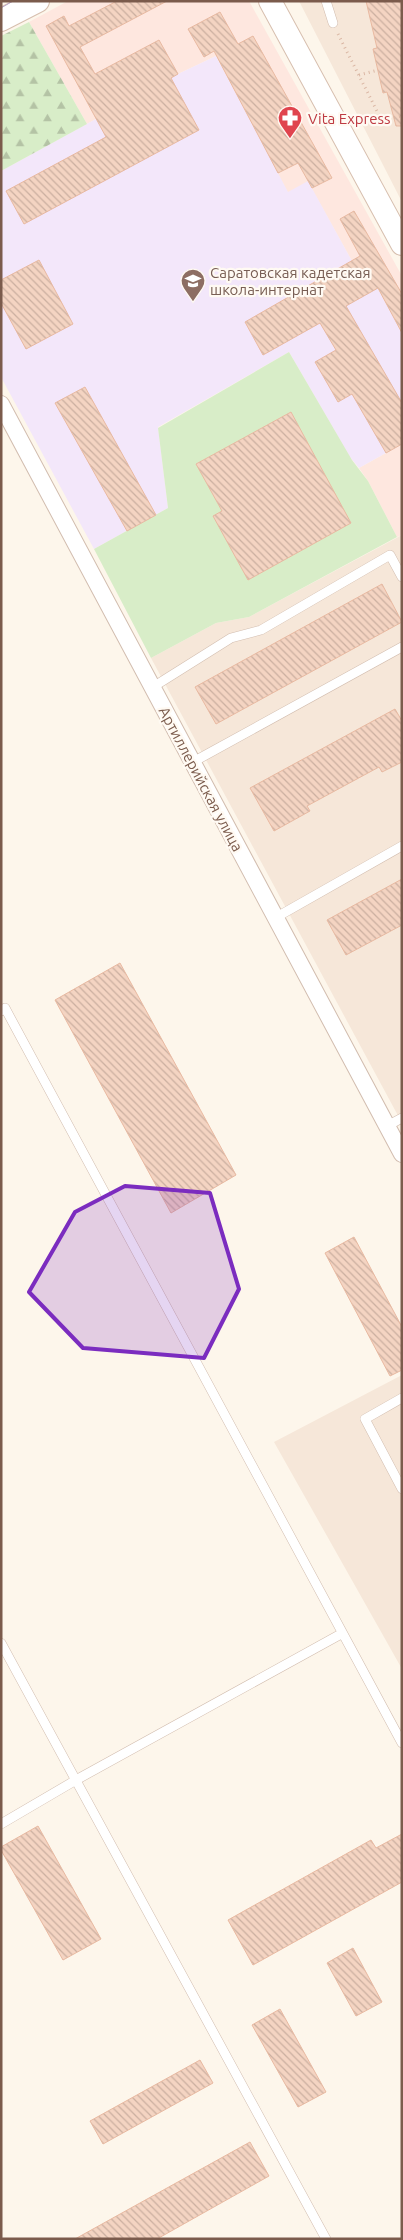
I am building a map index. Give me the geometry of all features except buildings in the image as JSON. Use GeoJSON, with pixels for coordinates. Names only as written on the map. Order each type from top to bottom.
{"type":"FeatureCollection","features":[{"type":"Feature","properties":{"kind":"main road"},"geometry":{"type":"LineString","coordinates":[[1,20],[38,1]]}},
{"type":"Feature","properties":{"kind":"main road"},"geometry":{"type":"LineString","coordinates":[[270,1],[402,244]]}},
{"type":"Feature","properties":{"kind":"street","name":"Артиллерийская улица"},"geometry":{"type":"LineString","coordinates":[[1,404],[402,1154]]}},
{"type":"Feature","properties":{"kind":"lane"},"geometry":{"type":"LineString","coordinates":[[326,1],[332,23]]}},
{"type":"Feature","properties":{"kind":"lane"},"geometry":{"type":"LineString","coordinates":[[153,687],[231,638],[261,630],[390,555],[402,577]]}},
{"type":"Feature","properties":{"kind":"lane"},"geometry":{"type":"LineString","coordinates":[[193,762],[402,647]]}},
{"type":"Feature","properties":{"kind":"lane"},"geometry":{"type":"LineString","coordinates":[[276,918],[402,846]]}},
{"type":"Feature","properties":{"kind":"lane"},"geometry":{"type":"LineString","coordinates":[[3,1007],[341,1634],[402,1743]]}},
{"type":"Feature","properties":{"kind":"lane"},"geometry":{"type":"LineString","coordinates":[[386,1126],[402,1118]]}},
{"type":"Feature","properties":{"kind":"lane"},"geometry":{"type":"LineString","coordinates":[[402,1398],[365,1419],[402,1489]]}},
{"type":"Feature","properties":{"kind":"lane"},"geometry":{"type":"LineString","coordinates":[[1,1824],[76,1780],[341,1634]]}},
{"type":"Feature","properties":{"kind":"lane"},"geometry":{"type":"LineString","coordinates":[[1,1643],[326,2239]]}},
{"type":"Feature","properties":{"kind":"path"},"geometry":{"type":"LineString","coordinates":[[332,23],[382,121],[402,116]]}},
{"type":"Feature","properties":{"kind":"path"},"geometry":{"type":"LineString","coordinates":[[359,75],[378,70]]}},
{"type":"Feature","properties":{"kind":"highlighted area"},"geometry":{"type":"Polygon","coordinates":[[[125,1186],[210,1193],[239,1289],[204,1358],[83,1348],[29,1292],[75,1212],[125,1186]]]}},
{"type":"Feature","properties":{"kind":"shaded area"},"geometry":{"type":"Polygon","coordinates":[[[68,1],[249,1],[402,276],[402,333],[366,267],[358,272],[308,182],[288,193],[216,56],[178,74],[87,124],[29,22],[68,1]]]}},
{"type":"Feature","properties":{"kind":"shaded area"},"geometry":{"type":"Polygon","coordinates":[[[299,1],[402,1],[402,202],[299,1]]]}},
{"type":"Feature","properties":{"kind":"shaded area","name":"Саратовская кадетская школа-интернат"},"geometry":{"type":"Polygon","coordinates":[[[216,56],[288,192],[308,181],[358,272],[366,267],[402,333],[402,444],[359,468],[350,457],[289,352],[158,427],[168,508],[94,549],[1,377],[1,171],[178,74],[216,56]]]}},
{"type":"Feature","properties":{"kind":"shaded area"},"geometry":{"type":"Polygon","coordinates":[[[402,444],[402,535],[397,537],[368,481],[359,468],[402,444]]]}},
{"type":"Feature","properties":{"kind":"shaded area"},"geometry":{"type":"Polygon","coordinates":[[[402,535],[402,1123],[151,658],[216,623],[249,617],[402,535]]]}},
{"type":"Feature","properties":{"kind":"shaded area"},"geometry":{"type":"Polygon","coordinates":[[[402,1375],[402,1669],[274,1442],[402,1375]]]}},
{"type":"Feature","properties":{"kind":"green space"},"geometry":{"type":"Polygon","coordinates":[[[29,22],[87,124],[1,171],[1,36],[29,22]]]}},
{"type":"Feature","properties":{"kind":"green space"},"geometry":{"type":"Polygon","coordinates":[[[289,352],[352,460],[368,481],[397,537],[249,617],[216,623],[151,658],[94,549],[168,508],[158,428],[289,352]]]}},
{"type":"Feature","properties":{"kind":"tram line"},"geometry":{"type":"LineString","coordinates":[[1,8],[13,1]]}},
{"type":"Feature","properties":{"kind":"place","name":"Vita Express"},"geometry":{"type":"Point","coordinates":[290,139]}},
{"type":"Feature","properties":{"kind":"place","name":"Саратовская кадетская школа-интернат"},"geometry":{"type":"Point","coordinates":[193,302]}}]}
